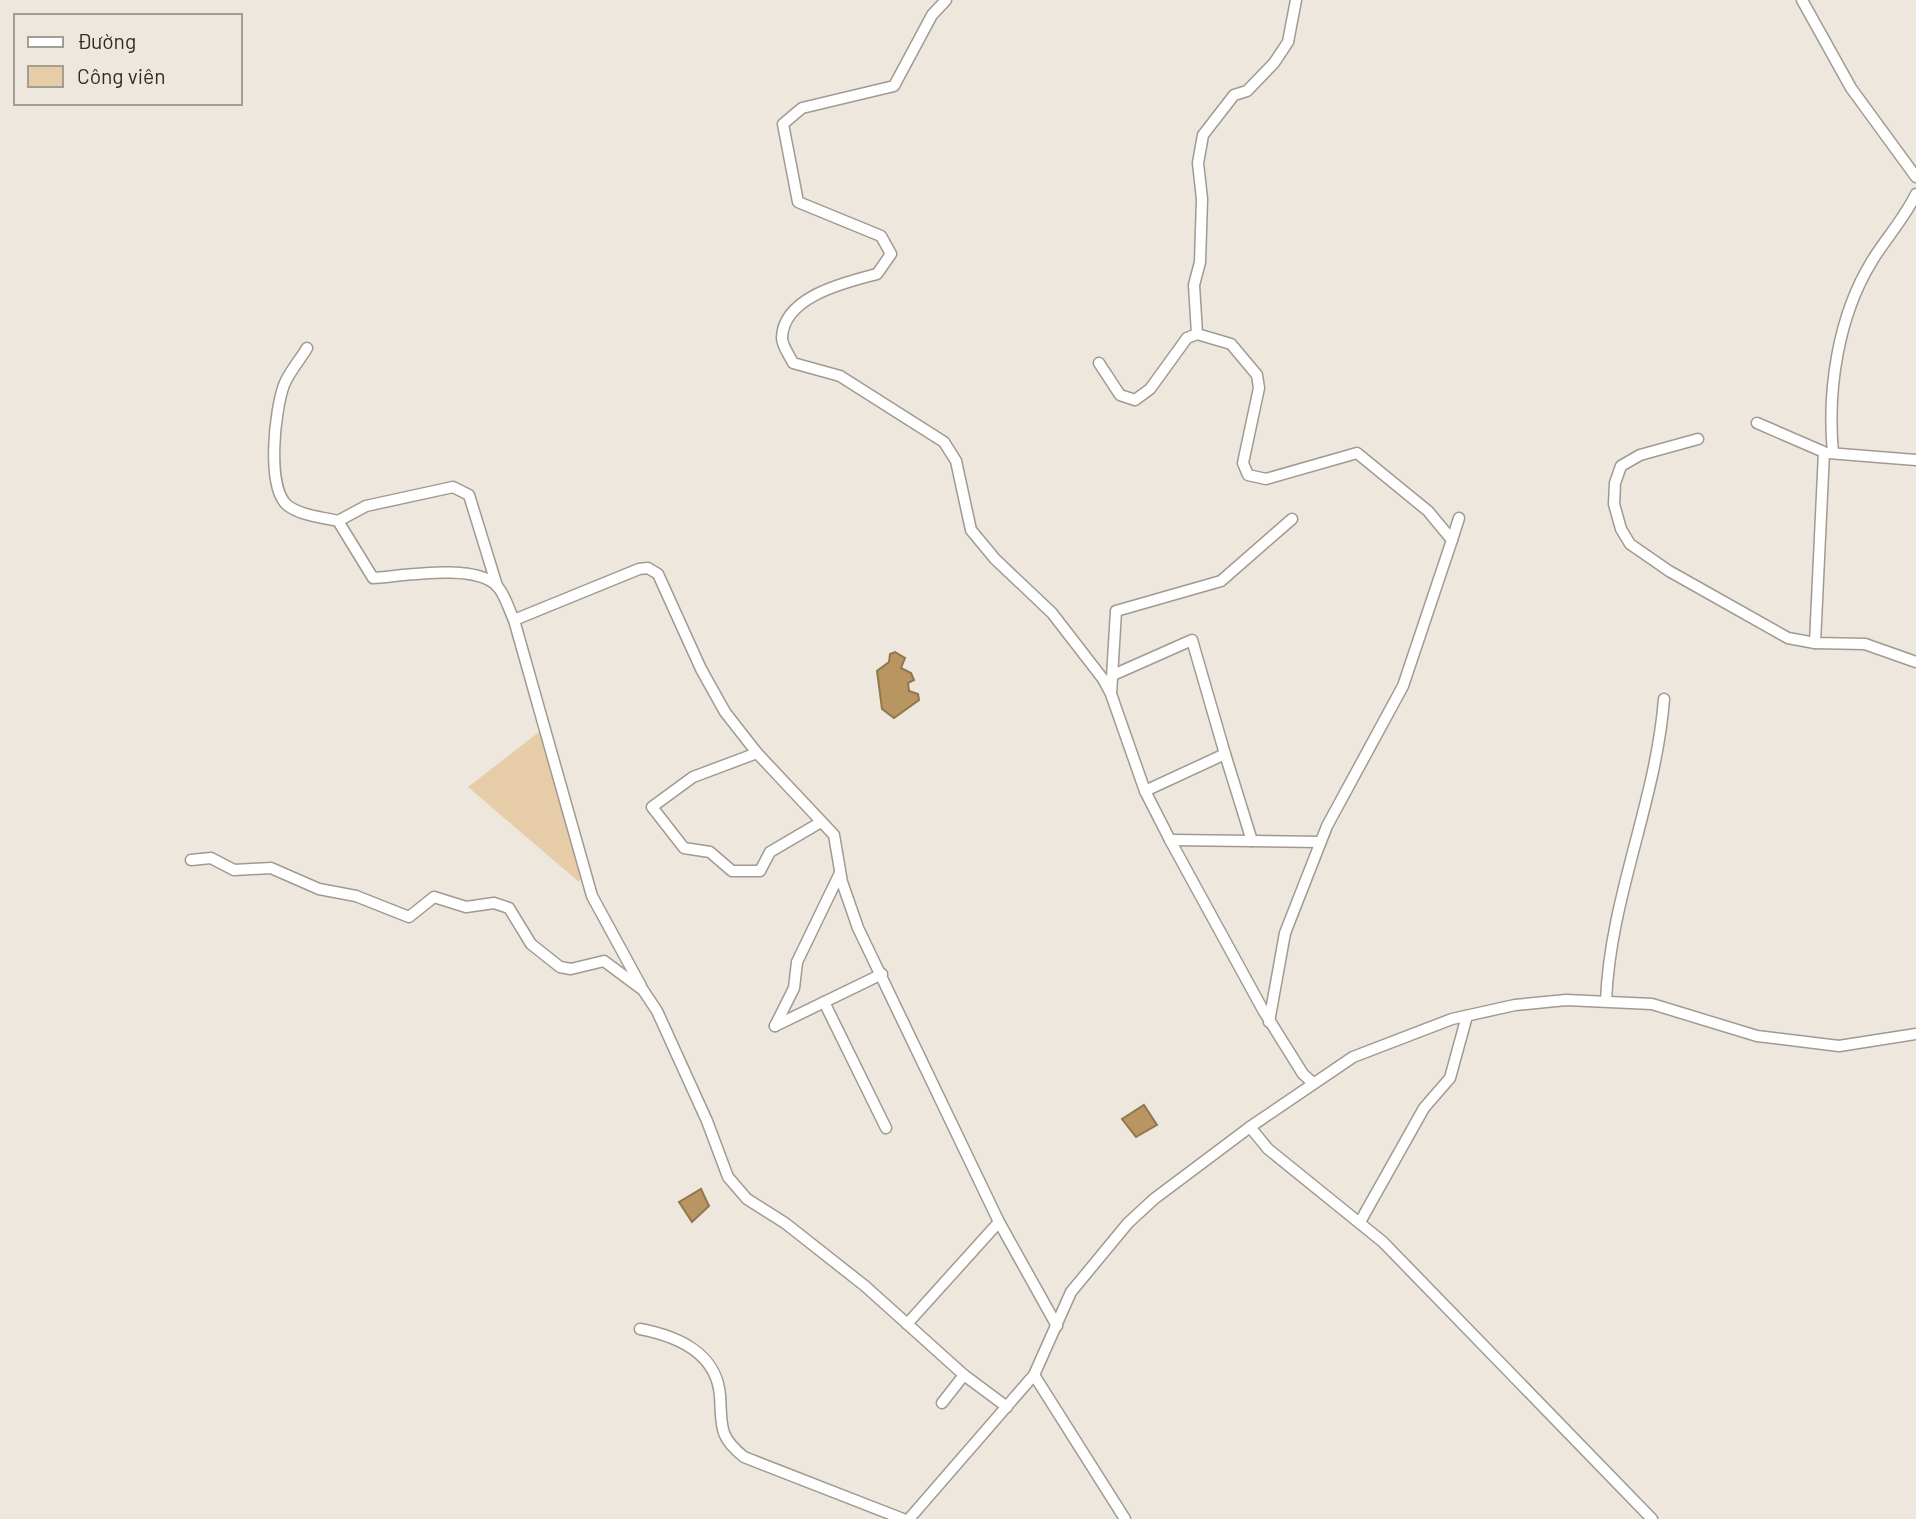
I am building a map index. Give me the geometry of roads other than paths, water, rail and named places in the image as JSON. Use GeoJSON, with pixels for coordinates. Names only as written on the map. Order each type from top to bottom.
{"type":"FeatureCollection","features":[{"type":"Feature","properties":{"kind":"street"},"geometry":{"type":"LineString","coordinates":[[946,0],[932,15],[894,86],[802,108],[783,124],[798,202],[881,236],[891,254],[877,274],[826,288],[808,298],[785,324],[782,340],[793,363],[840,376],[944,442],[956,461],[971,530],[995,559],[1052,614],[1111,694],[1145,791],[1170,840],[1269,1022],[1312,1082]]}},
{"type":"Feature","properties":{"kind":"street"},"geometry":{"type":"LineString","coordinates":[[1197,334],[1194,285],[1200,262],[1202,199],[1198,163],[1203,135],[1234,95],[1247,91],[1274,63],[1288,42],[1296,0]]}},
{"type":"Feature","properties":{"kind":"street"},"geometry":{"type":"LineString","coordinates":[[1802,0],[1851,88],[1916,177]]}},
{"type":"Feature","properties":{"kind":"street"},"geometry":{"type":"LineString","coordinates":[[1815,643],[1832,375],[1836,356],[1862,281],[1916,194]]}},
{"type":"Feature","properties":{"kind":"street"},"geometry":{"type":"LineString","coordinates":[[1099,363],[1119,395],[1135,400],[1150,389],[1187,338],[1197,334],[1231,344],[1257,375],[1259,388],[1243,463],[1248,475],[1266,479],[1357,453],[1428,512],[1452,540]]}},
{"type":"Feature","properties":{"kind":"street"},"geometry":{"type":"LineString","coordinates":[[307,348],[284,385],[272,465],[285,503],[299,512],[338,521],[366,506],[453,487],[469,495],[497,586],[514,621],[592,896],[657,1011],[708,1121],[728,1177],[747,1199],[785,1223],[964,1375],[1007,1407]]}},
{"type":"Feature","properties":{"kind":"street"},"geometry":{"type":"LineString","coordinates":[[1757,424],[1828,453],[1916,460]]}},
{"type":"Feature","properties":{"kind":"street"},"geometry":{"type":"LineString","coordinates":[[1698,439],[1640,455],[1621,466],[1615,483],[1614,504],[1626,538],[1644,556],[1778,632],[1815,643],[1865,644],[1916,662]]}},
{"type":"Feature","properties":{"kind":"street"},"geometry":{"type":"LineString","coordinates":[[1269,1022],[1285,933],[1320,842],[1403,687],[1460,518]]}},
{"type":"Feature","properties":{"kind":"street"},"geometry":{"type":"LineString","coordinates":[[1111,694],[1116,611],[1222,580],[1292,519]]}},
{"type":"Feature","properties":{"kind":"street"},"geometry":{"type":"LineString","coordinates":[[338,521],[373,578],[450,572],[482,577],[497,586]]}},
{"type":"Feature","properties":{"kind":"street"},"geometry":{"type":"LineString","coordinates":[[514,621],[639,569],[653,570],[718,701],[757,753],[834,835],[848,902],[999,1222],[1058,1326]]}},
{"type":"Feature","properties":{"kind":"street"},"geometry":{"type":"LineString","coordinates":[[1113,676],[1192,640],[1252,841]]}},
{"type":"Feature","properties":{"kind":"street"},"geometry":{"type":"LineString","coordinates":[[1606,1001],[1609,954],[1659,752],[1664,699]]}},
{"type":"Feature","properties":{"kind":"street"},"geometry":{"type":"LineString","coordinates":[[757,753],[693,777],[652,807],[684,848],[710,852],[732,871],[760,871],[770,852],[821,822]]}},
{"type":"Feature","properties":{"kind":"street"},"geometry":{"type":"LineString","coordinates":[[1145,791],[1225,754]]}},
{"type":"Feature","properties":{"kind":"street"},"geometry":{"type":"LineString","coordinates":[[1170,840],[1320,842]]}},
{"type":"Feature","properties":{"kind":"street"},"geometry":{"type":"LineString","coordinates":[[191,860],[211,859],[234,870],[271,868],[318,889],[356,897],[409,918],[434,897],[466,907],[494,903],[509,908],[531,944],[560,967],[570,969],[604,961],[643,990]]}},
{"type":"Feature","properties":{"kind":"street"},"geometry":{"type":"LineString","coordinates":[[841,871],[797,962],[794,988],[775,1026],[882,974]]}},
{"type":"Feature","properties":{"kind":"street"},"geometry":{"type":"LineString","coordinates":[[909,1519],[1034,1375],[1071,1292],[1128,1223],[1154,1199],[1250,1127],[1312,1082],[1353,1057],[1427,1027],[1467,1016],[1542,1002],[1606,1001],[1653,1004],[1757,1036],[1839,1046],[1867,1044],[1916,1034]]}},
{"type":"Feature","properties":{"kind":"street"},"geometry":{"type":"LineString","coordinates":[[824,1002],[886,1128]]}},
{"type":"Feature","properties":{"kind":"street"},"geometry":{"type":"LineString","coordinates":[[1360,1222],[1424,1108],[1450,1078],[1467,1016]]}},
{"type":"Feature","properties":{"kind":"street"},"geometry":{"type":"LineString","coordinates":[[1250,1127],[1268,1149],[1360,1222],[1652,1519]]}},
{"type":"Feature","properties":{"kind":"street"},"geometry":{"type":"LineString","coordinates":[[907,1325],[999,1222]]}},
{"type":"Feature","properties":{"kind":"street"},"geometry":{"type":"LineString","coordinates":[[640,1329],[685,1343],[702,1354],[714,1374],[720,1393],[721,1429],[729,1445],[744,1457],[903,1519]]}},
{"type":"Feature","properties":{"kind":"street"},"geometry":{"type":"LineString","coordinates":[[942,1403],[964,1375]]}},
{"type":"Feature","properties":{"kind":"street"},"geometry":{"type":"LineString","coordinates":[[1034,1375],[1125,1519]]}}]}
